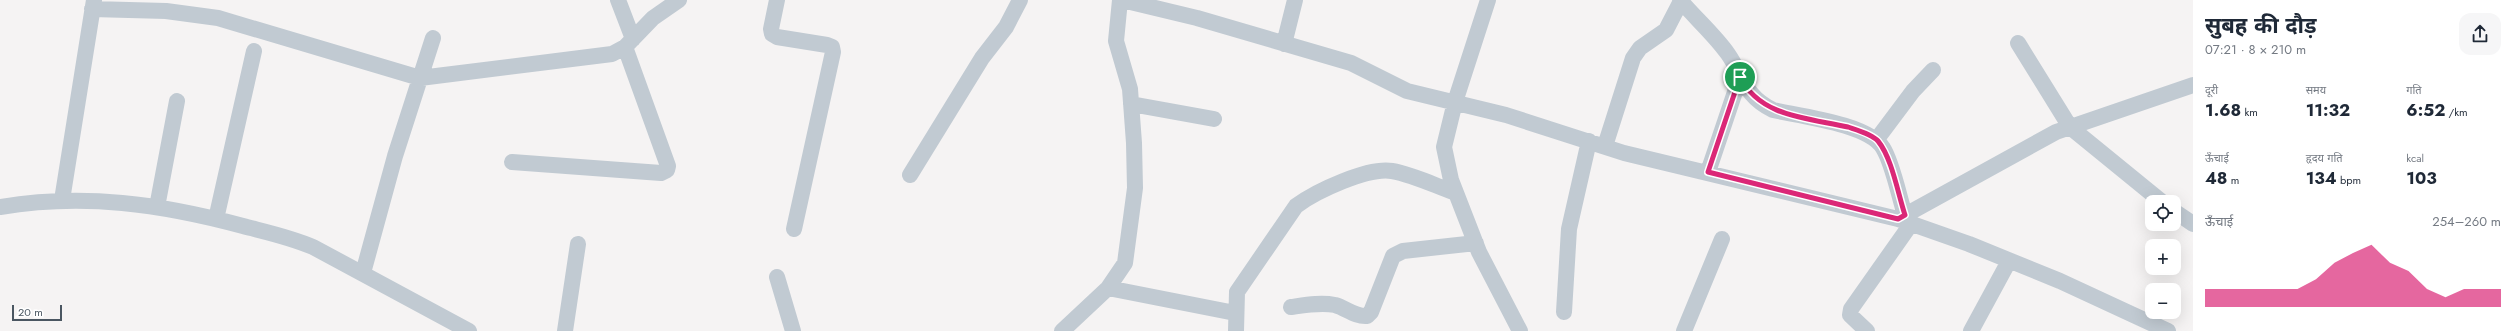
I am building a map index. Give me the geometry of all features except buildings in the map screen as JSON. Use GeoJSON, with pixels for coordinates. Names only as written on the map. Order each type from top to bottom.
{"type":"FeatureCollection","features":[{"type":"Feature","properties":{"kind":"street"},"geometry":{"type":"LineString","coordinates":[[512,162],[661,173],[667,170],[668,166],[629,43],[618,0]]}},
{"type":"Feature","properties":{"kind":"street"},"geometry":{"type":"LineString","coordinates":[[62,200],[93,4],[218,18],[420,78],[612,54],[629,43],[653,18],[679,0]]}},
{"type":"Feature","properties":{"kind":"street"},"geometry":{"type":"LineString","coordinates":[[777,0],[771,29],[772,34],[777,37],[827,45],[832,47],[833,52],[794,229]]}},
{"type":"Feature","properties":{"kind":"street"},"geometry":{"type":"LineString","coordinates":[[910,175],[982,58],[1006,26],[1020,0]]}},
{"type":"Feature","properties":{"kind":"street"},"geometry":{"type":"LineString","coordinates":[[1062,331],[1108,288],[1125,263],[1132,222],[1135,188],[1130,89],[1116,41],[1121,0],[1197,18],[1351,64],[1407,91],[1455,102],[1605,146],[1905,219],[2009,261],[2168,331]]}},
{"type":"Feature","properties":{"kind":"street"},"geometry":{"type":"LineString","coordinates":[[1284,44],[1295,0]]}},
{"type":"Feature","properties":{"kind":"street"},"geometry":{"type":"LineString","coordinates":[[1488,0],[1455,102],[1444,147],[1456,193],[1476,242],[1520,331]]}},
{"type":"Feature","properties":{"kind":"street"},"geometry":{"type":"LineString","coordinates":[[1605,146],[1633,58],[1640,48],[1666,30],[1680,0],[1728,54],[1753,97],[1773,110],[1858,130],[1876,139],[1884,149],[1905,219]]}},
{"type":"Feature","properties":{"kind":"street"},"geometry":{"type":"LineString","coordinates":[[363,273],[433,38]]}},
{"type":"Feature","properties":{"kind":"street"},"geometry":{"type":"LineString","coordinates":[[2018,43],[2070,127],[2153,195]]}},
{"type":"Feature","properties":{"kind":"street"},"geometry":{"type":"LineString","coordinates":[[216,219],[254,51]]}},
{"type":"Feature","properties":{"kind":"street"},"geometry":{"type":"LineString","coordinates":[[1876,139],[1914,91],[1933,70]]}},
{"type":"Feature","properties":{"kind":"street"},"geometry":{"type":"LineString","coordinates":[[1708,172],[1740,77]]}},
{"type":"Feature","properties":{"kind":"street"},"geometry":{"type":"LineString","coordinates":[[1868,331],[1850,315],[1851,309],[1905,219],[2056,132],[2193,86]]}},
{"type":"Feature","properties":{"kind":"street"},"geometry":{"type":"LineString","coordinates":[[157,207],[178,101]]}},
{"type":"Feature","properties":{"kind":"street"},"geometry":{"type":"LineString","coordinates":[[1131,104],[1214,119]]}},
{"type":"Feature","properties":{"kind":"street"},"geometry":{"type":"LineString","coordinates":[[1564,312],[1569,230],[1589,141]]}},
{"type":"Feature","properties":{"kind":"street"},"geometry":{"type":"LineString","coordinates":[[1236,331],[1235,312],[1237,292],[1296,206],[1306,199],[1366,173],[1378,171],[1392,171],[1456,193]]}},
{"type":"Feature","properties":{"kind":"street"},"geometry":{"type":"LineString","coordinates":[[0,207],[62,200],[92,200],[157,207],[216,219],[296,240],[334,257],[469,331]]}},
{"type":"Feature","properties":{"kind":"street"},"geometry":{"type":"LineString","coordinates":[[2181,216],[2193,224]]}},
{"type":"Feature","properties":{"kind":"street"},"geometry":{"type":"LineString","coordinates":[[1684,331],[1722,239]]}},
{"type":"Feature","properties":{"kind":"street"},"geometry":{"type":"LineString","coordinates":[[1291,307],[1322,304],[1333,305],[1359,316],[1367,316],[1371,312],[1394,256],[1403,251],[1476,242]]}},
{"type":"Feature","properties":{"kind":"street"},"geometry":{"type":"LineString","coordinates":[[565,331],[578,244]]}},
{"type":"Feature","properties":{"kind":"street"},"geometry":{"type":"LineString","coordinates":[[1976,329],[2009,261]]}},
{"type":"Feature","properties":{"kind":"street"},"geometry":{"type":"LineString","coordinates":[[777,278],[793,331]]}},
{"type":"Feature","properties":{"kind":"street"},"geometry":{"type":"LineString","coordinates":[[1108,288],[1235,312]]}},
{"type":"Feature","properties":{"kind":"route"},"geometry":{"type":"LineString","coordinates":[[1740,77],[1753,97],[1773,110],[1858,130],[1876,139],[1884,149],[1905,215],[1898,219],[1708,172],[1740,77]]}}]}
